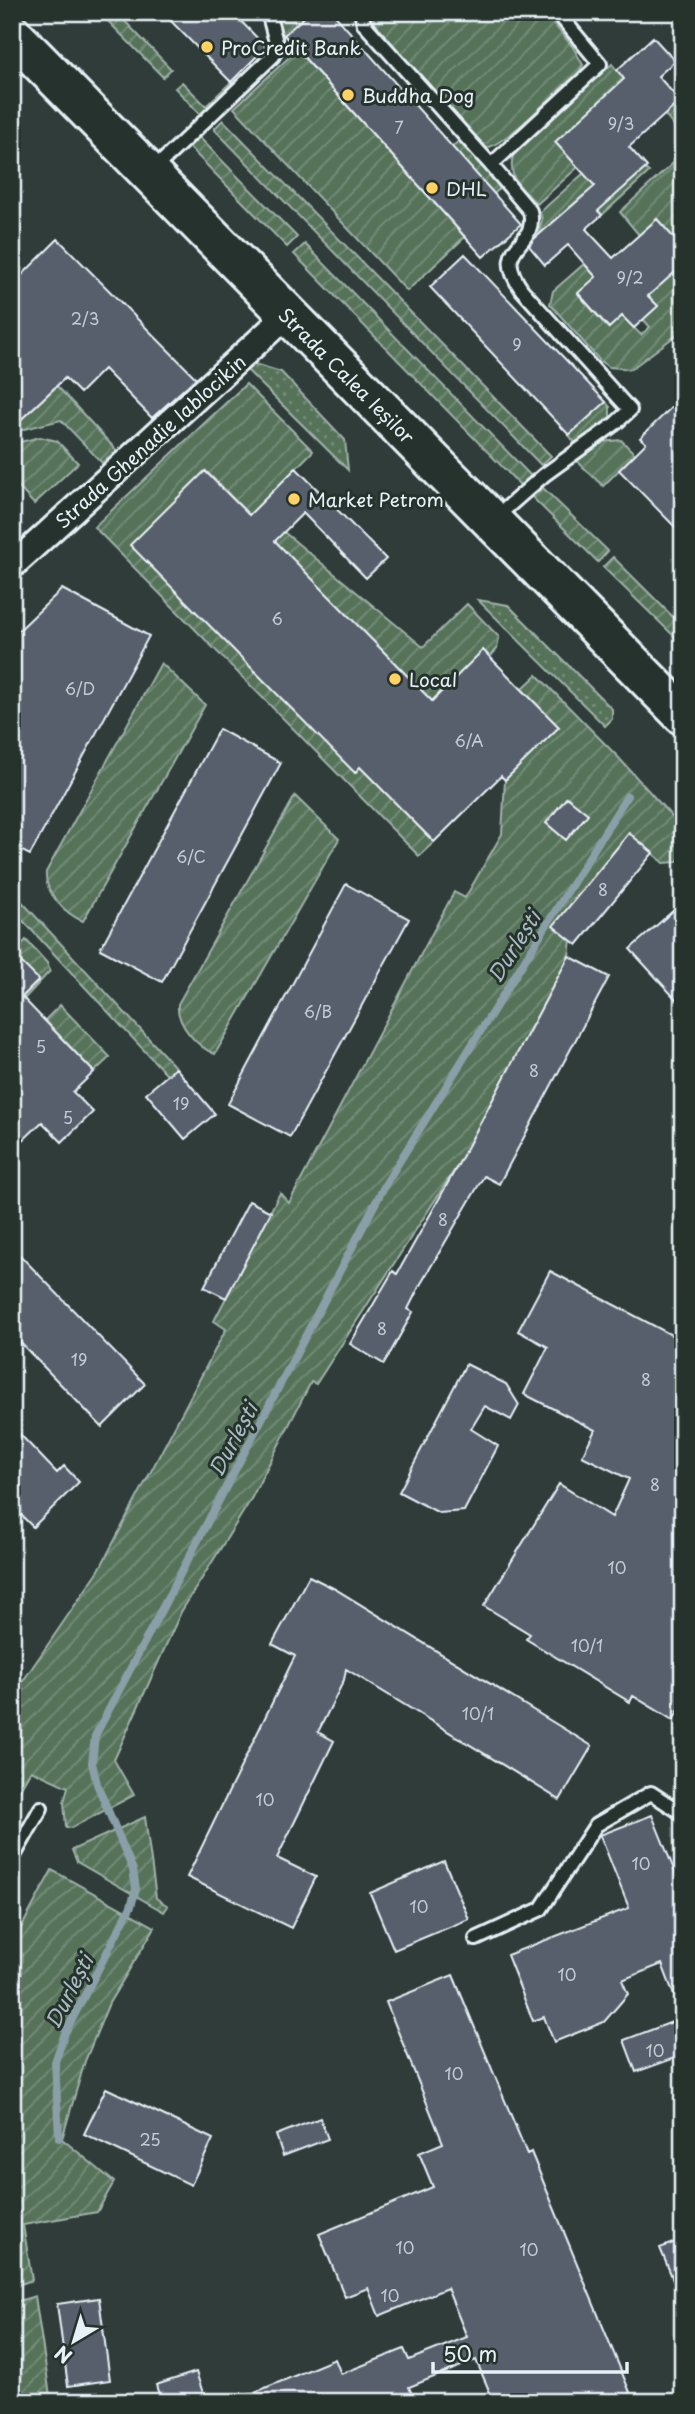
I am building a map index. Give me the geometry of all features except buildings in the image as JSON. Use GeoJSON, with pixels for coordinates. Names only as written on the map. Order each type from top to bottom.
{"type":"FeatureCollection","features":[{"type":"Feature","properties":{"kind":"main road","name":"Strada Calea Ieșilor"},"geometry":{"type":"LineString","coordinates":[[12,34],[683,715]]}},
{"type":"Feature","properties":{"kind":"street","name":"Strada Ghenadie Iablocikin"},"geometry":{"type":"LineString","coordinates":[[12,566],[287,315]]}},
{"type":"Feature","properties":{"kind":"lane"},"geometry":{"type":"LineString","coordinates":[[149,174],[274,56],[277,46],[268,12]]}},
{"type":"Feature","properties":{"kind":"lane"},"geometry":{"type":"LineString","coordinates":[[361,12],[364,24],[530,211],[533,220],[531,228],[510,260],[510,269],[516,282],[630,410],[544,475],[491,521]]}},
{"type":"Feature","properties":{"kind":"lane"},"geometry":{"type":"LineString","coordinates":[[491,165],[600,64],[556,12]]}},
{"type":"Feature","properties":{"kind":"lane"},"geometry":{"type":"LineString","coordinates":[[476,1939],[541,1909],[596,1825],[650,1793],[683,1814]]}},
{"type":"Feature","properties":{"kind":"lane"},"geometry":{"type":"LineString","coordinates":[[12,1859],[41,1808]]}},
{"type":"Feature","properties":{"kind":"green space"},"geometry":{"type":"Polygon","coordinates":[[[99,12],[116,12],[171,69],[163,77],[99,12]]]}},
{"type":"Feature","properties":{"kind":"green space"},"geometry":{"type":"Polygon","coordinates":[[[282,12],[310,12],[284,35],[272,21],[282,12]]]}},
{"type":"Feature","properties":{"kind":"green space"},"geometry":{"type":"Polygon","coordinates":[[[374,12],[544,12],[573,47],[583,65],[578,73],[519,127],[495,145],[486,148],[379,30],[373,18],[374,12]]]}},
{"type":"Feature","properties":{"kind":"green space"},"geometry":{"type":"Polygon","coordinates":[[[297,50],[465,237],[407,291],[234,108],[297,50]]]}},
{"type":"Feature","properties":{"kind":"green space"},"geometry":{"type":"Polygon","coordinates":[[[612,64],[624,79],[555,142],[578,167],[537,204],[520,187],[513,175],[514,151],[612,64]]]}},
{"type":"Feature","properties":{"kind":"green space"},"geometry":{"type":"Polygon","coordinates":[[[182,82],[206,106],[231,82],[233,85],[201,115],[175,88],[182,82]]]}},
{"type":"Feature","properties":{"kind":"green space"},"geometry":{"type":"Polygon","coordinates":[[[683,99],[683,138],[665,115],[683,99]]]}},
{"type":"Feature","properties":{"kind":"green space"},"geometry":{"type":"Polygon","coordinates":[[[223,120],[551,456],[541,465],[214,129],[223,120]]]}},
{"type":"Feature","properties":{"kind":"green space"},"geometry":{"type":"Polygon","coordinates":[[[199,137],[297,237],[287,247],[189,147],[199,137]]]}},
{"type":"Feature","properties":{"kind":"green space"},"geometry":{"type":"Polygon","coordinates":[[[461,139],[502,186],[494,194],[452,147],[461,139]]]}},
{"type":"Feature","properties":{"kind":"green space"},"geometry":{"type":"Polygon","coordinates":[[[683,154],[683,248],[657,219],[639,235],[620,212],[683,154]]]}},
{"type":"Feature","properties":{"kind":"green space"},"geometry":{"type":"Polygon","coordinates":[[[645,169],[649,172],[602,215],[584,195],[538,235],[542,220],[540,212],[584,173],[609,201],[645,169]]]}},
{"type":"Feature","properties":{"kind":"green space"},"geometry":{"type":"Polygon","coordinates":[[[305,244],[532,477],[522,487],[294,254],[305,244]]]}},
{"type":"Feature","properties":{"kind":"green space"},"geometry":{"type":"Polygon","coordinates":[[[584,264],[596,277],[578,294],[608,328],[622,316],[641,335],[650,327],[643,319],[658,306],[648,296],[683,265],[683,330],[631,369],[609,367],[600,361],[550,304],[553,291],[584,264]]]}},
{"type":"Feature","properties":{"kind":"green space"},"geometry":{"type":"Polygon","coordinates":[[[254,364],[281,372],[345,440],[348,470],[245,368],[254,364]]]}},
{"type":"Feature","properties":{"kind":"green space"},"geometry":{"type":"Polygon","coordinates":[[[246,384],[313,451],[256,509],[423,647],[467,604],[499,637],[497,649],[490,657],[483,651],[432,701],[206,471],[131,545],[355,772],[360,767],[434,842],[419,856],[94,527],[246,384]]]}},
{"type":"Feature","properties":{"kind":"green space"},"geometry":{"type":"Polygon","coordinates":[[[57,386],[117,451],[102,463],[61,420],[12,432],[12,428],[57,386]]]}},
{"type":"Feature","properties":{"kind":"green space"},"geometry":{"type":"Polygon","coordinates":[[[606,402],[610,407],[610,417],[577,446],[569,435],[606,402]]]}},
{"type":"Feature","properties":{"kind":"green space"},"geometry":{"type":"Polygon","coordinates":[[[40,437],[57,441],[78,463],[34,504],[12,480],[12,444],[40,437]]]}},
{"type":"Feature","properties":{"kind":"green space"},"geometry":{"type":"Polygon","coordinates":[[[621,440],[635,454],[603,486],[577,461],[601,442],[621,440]]]}},
{"type":"Feature","properties":{"kind":"green space"},"geometry":{"type":"Polygon","coordinates":[[[542,487],[608,551],[598,562],[532,497],[542,487]]]}},
{"type":"Feature","properties":{"kind":"green space"},"geometry":{"type":"Polygon","coordinates":[[[613,557],[683,627],[683,645],[603,567],[613,557]]]}},
{"type":"Feature","properties":{"kind":"green space"},"geometry":{"type":"Polygon","coordinates":[[[478,600],[508,605],[612,709],[612,719],[605,726],[478,600]]]}},
{"type":"Feature","properties":{"kind":"green space"},"geometry":{"type":"Polygon","coordinates":[[[161,663],[205,705],[83,921],[69,913],[57,901],[48,887],[46,872],[161,663]]]}},
{"type":"Feature","properties":{"kind":"green space"},"geometry":{"type":"Polygon","coordinates":[[[537,675],[618,757],[683,829],[683,856],[676,862],[664,863],[629,834],[554,926],[571,940],[569,956],[459,1163],[316,1384],[311,1382],[250,1501],[181,1612],[114,1760],[134,1795],[71,1828],[66,1827],[64,1802],[68,1787],[31,1770],[12,1803],[12,1697],[99,1570],[226,1329],[214,1321],[280,1193],[289,1203],[454,892],[465,898],[502,834],[505,780],[559,727],[522,689],[537,675]]]}},
{"type":"Feature","properties":{"kind":"green space"},"geometry":{"type":"Polygon","coordinates":[[[295,796],[339,839],[215,1054],[201,1046],[189,1034],[180,1019],[178,1004],[295,796]]]}},
{"type":"Feature","properties":{"kind":"green space"},"geometry":{"type":"Polygon","coordinates":[[[12,891],[176,1068],[167,1075],[12,909],[12,891]]]}},
{"type":"Feature","properties":{"kind":"green space"},"geometry":{"type":"Polygon","coordinates":[[[26,940],[47,963],[50,971],[24,999],[13,954],[26,940]]]}},
{"type":"Feature","properties":{"kind":"green space"},"geometry":{"type":"Polygon","coordinates":[[[60,1005],[110,1057],[94,1072],[45,1020],[60,1005]]]}},
{"type":"Feature","properties":{"kind":"green space"},"geometry":{"type":"Polygon","coordinates":[[[145,1817],[156,1898],[168,1906],[164,1912],[77,1862],[72,1850],[145,1817]]]}},
{"type":"Feature","properties":{"kind":"green space"},"geometry":{"type":"Polygon","coordinates":[[[52,1870],[155,1927],[109,2003],[85,2061],[62,2139],[114,2182],[97,2212],[23,2225],[32,2280],[12,2287],[12,1945],[52,1870]]]}},
{"type":"Feature","properties":{"kind":"green space"},"geometry":{"type":"Polygon","coordinates":[[[35,2296],[51,2402],[12,2402],[12,2303],[35,2296]]]}},
{"type":"Feature","properties":{"kind":"waterway","name":"Durlești"},"geometry":{"type":"LineString","coordinates":[[59,2138],[55,2062],[65,2033],[131,1906],[136,1889],[133,1870],[97,1784],[92,1763],[95,1736],[386,1183],[627,796]]}},
{"type":"Feature","properties":{"kind":"place","name":"ProCredit Bank"},"geometry":{"type":"Point","coordinates":[207,47]}},
{"type":"Feature","properties":{"kind":"place","name":"Buddha Dog"},"geometry":{"type":"Point","coordinates":[348,95]}},
{"type":"Feature","properties":{"kind":"place","name":"DHL"},"geometry":{"type":"Point","coordinates":[432,188]}},
{"type":"Feature","properties":{"kind":"place","name":"Market Petrom"},"geometry":{"type":"Point","coordinates":[294,499]}},
{"type":"Feature","properties":{"kind":"place","name":"Local"},"geometry":{"type":"Point","coordinates":[395,679]}}]}
